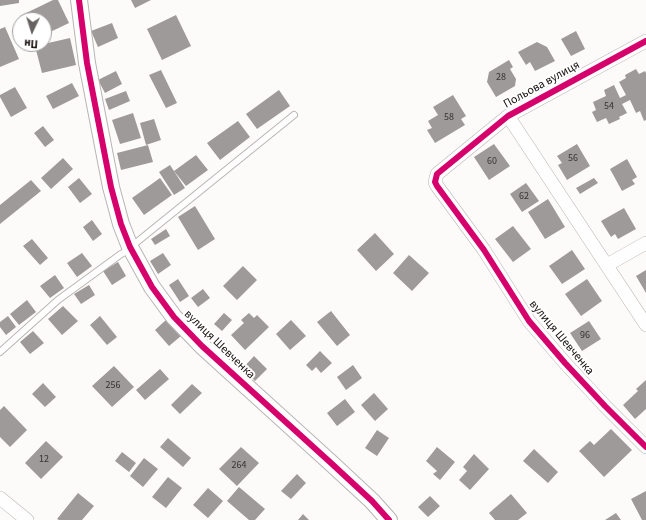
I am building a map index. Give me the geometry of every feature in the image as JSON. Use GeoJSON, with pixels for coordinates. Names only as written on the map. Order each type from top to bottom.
{"type":"FeatureCollection","features":[{"type":"Feature","properties":{"kind":"street","name":"вулиця Шевченка"},"geometry":{"type":"LineString","coordinates":[[79,0],[87,63],[111,187],[121,224],[131,248],[152,287],[174,317],[202,346],[372,501],[389,520]]}},
{"type":"Feature","properties":{"kind":"street","name":"Польова вулиця"},"geometry":{"type":"LineString","coordinates":[[437,174],[508,116],[646,41]]}},
{"type":"Feature","properties":{"kind":"street","name":"Польова вулиця"},"geometry":{"type":"LineString","coordinates":[[508,116],[646,325]]}},
{"type":"Feature","properties":{"kind":"street","name":"вулиця Шевченка"},"geometry":{"type":"LineString","coordinates":[[437,174],[435,182],[437,186],[484,250],[529,321],[570,369],[646,447]]}},
{"type":"Feature","properties":{"kind":"street"},"geometry":{"type":"LineString","coordinates":[[607,265],[646,243]]}},
{"type":"Feature","properties":{"kind":"street"},"geometry":{"type":"LineString","coordinates":[[0,498],[27,520]]}},
{"type":"Feature","properties":{"kind":"lane"},"geometry":{"type":"LineString","coordinates":[[0,352],[58,300],[131,248],[294,115]]}},
{"type":"Feature","properties":{"kind":"building"},"geometry":{"type":"Polygon","coordinates":[[[0,0],[19,0],[19,3],[0,6],[0,0]]]}},
{"type":"Feature","properties":{"kind":"building"},"geometry":{"type":"Polygon","coordinates":[[[53,0],[58,0],[69,23],[52,31],[52,12],[28,12],[53,0]]]}},
{"type":"Feature","properties":{"kind":"building"},"geometry":{"type":"Polygon","coordinates":[[[131,0],[151,0],[135,8],[131,0]]]}},
{"type":"Feature","properties":{"kind":"building"},"geometry":{"type":"Polygon","coordinates":[[[176,15],[191,46],[162,60],[147,29],[176,15]]]}},
{"type":"Feature","properties":{"kind":"building"},"geometry":{"type":"Polygon","coordinates":[[[112,23],[118,38],[98,47],[91,31],[112,23]]]}},
{"type":"Feature","properties":{"kind":"building"},"geometry":{"type":"Polygon","coordinates":[[[5,27],[12,43],[12,52],[16,52],[19,59],[0,67],[0,29],[5,27]]]}},
{"type":"Feature","properties":{"kind":"building"},"geometry":{"type":"Polygon","coordinates":[[[576,31],[585,49],[571,56],[561,39],[576,31]]]}},
{"type":"Feature","properties":{"kind":"building"},"geometry":{"type":"Polygon","coordinates":[[[70,38],[76,65],[42,73],[37,52],[52,52],[52,42],[70,38]]]}},
{"type":"Feature","properties":{"kind":"building"},"geometry":{"type":"Polygon","coordinates":[[[537,42],[547,47],[555,61],[535,71],[530,62],[526,65],[518,52],[537,42]]]}},
{"type":"Feature","properties":{"kind":"building"},"geometry":{"type":"Polygon","coordinates":[[[509,60],[513,67],[510,69],[516,79],[515,86],[496,97],[487,82],[489,72],[509,60]]]}},
{"type":"Feature","properties":{"kind":"building"},"geometry":{"type":"Polygon","coordinates":[[[636,69],[639,74],[645,71],[646,73],[646,120],[644,121],[640,111],[636,113],[630,100],[622,104],[627,113],[619,117],[620,119],[609,124],[606,118],[597,122],[592,112],[596,110],[593,102],[606,96],[604,90],[614,85],[620,98],[626,95],[619,82],[626,78],[625,75],[636,69]]]}},
{"type":"Feature","properties":{"kind":"building"},"geometry":{"type":"Polygon","coordinates":[[[161,70],[177,103],[166,108],[149,75],[161,70]]]}},
{"type":"Feature","properties":{"kind":"building"},"geometry":{"type":"Polygon","coordinates":[[[116,71],[122,84],[105,93],[98,80],[116,71]]]}},
{"type":"Feature","properties":{"kind":"building"},"geometry":{"type":"Polygon","coordinates":[[[72,83],[79,96],[53,109],[46,96],[72,83]]]}},
{"type":"Feature","properties":{"kind":"building"},"geometry":{"type":"Polygon","coordinates":[[[15,87],[27,108],[11,117],[0,95],[15,87]]]}},
{"type":"Feature","properties":{"kind":"building"},"geometry":{"type":"Polygon","coordinates":[[[279,90],[290,106],[257,129],[246,114],[279,90]]]}},
{"type":"Feature","properties":{"kind":"building"},"geometry":{"type":"Polygon","coordinates":[[[126,91],[130,101],[109,110],[105,99],[126,91]]]}},
{"type":"Feature","properties":{"kind":"building"},"geometry":{"type":"Polygon","coordinates":[[[453,95],[466,116],[461,119],[465,125],[435,143],[427,130],[432,128],[428,121],[438,115],[433,107],[453,95]]]}},
{"type":"Feature","properties":{"kind":"building"},"geometry":{"type":"Polygon","coordinates":[[[133,113],[141,138],[120,144],[112,120],[133,113]]]}},
{"type":"Feature","properties":{"kind":"building"},"geometry":{"type":"Polygon","coordinates":[[[154,119],[161,140],[146,145],[140,123],[154,119]]]}},
{"type":"Feature","properties":{"kind":"building"},"geometry":{"type":"Polygon","coordinates":[[[238,121],[250,137],[220,160],[207,143],[238,121]]]}},
{"type":"Feature","properties":{"kind":"building"},"geometry":{"type":"Polygon","coordinates":[[[43,126],[54,140],[45,147],[34,133],[43,126]]]}},
{"type":"Feature","properties":{"kind":"building"},"geometry":{"type":"Polygon","coordinates":[[[494,144],[510,166],[489,180],[474,157],[494,144]]]}},
{"type":"Feature","properties":{"kind":"building"},"geometry":{"type":"Polygon","coordinates":[[[577,144],[590,166],[567,180],[558,165],[562,163],[557,156],[577,144]]]}},
{"type":"Feature","properties":{"kind":"building"},"geometry":{"type":"Polygon","coordinates":[[[148,145],[153,162],[121,170],[117,153],[148,145]]]}},
{"type":"Feature","properties":{"kind":"building"},"geometry":{"type":"Polygon","coordinates":[[[196,155],[208,170],[186,186],[174,171],[196,155]]]}},
{"type":"Feature","properties":{"kind":"building"},"geometry":{"type":"Polygon","coordinates":[[[63,158],[73,169],[51,189],[41,178],[63,158]]]}},
{"type":"Feature","properties":{"kind":"building"},"geometry":{"type":"Polygon","coordinates":[[[627,159],[637,177],[632,180],[635,184],[622,191],[610,169],[627,159]]]}},
{"type":"Feature","properties":{"kind":"building"},"geometry":{"type":"Polygon","coordinates":[[[170,165],[185,188],[174,195],[159,172],[170,165]]]}},
{"type":"Feature","properties":{"kind":"building"},"geometry":{"type":"Polygon","coordinates":[[[79,178],[92,194],[80,203],[68,187],[79,178]]]}},
{"type":"Feature","properties":{"kind":"building"},"geometry":{"type":"Polygon","coordinates":[[[160,178],[172,195],[144,215],[132,198],[160,178]]]}},
{"type":"Feature","properties":{"kind":"building"},"geometry":{"type":"Polygon","coordinates":[[[594,178],[598,183],[580,194],[576,188],[594,178]]]}},
{"type":"Feature","properties":{"kind":"building"},"geometry":{"type":"Polygon","coordinates":[[[31,180],[41,191],[0,224],[0,205],[31,180]]]}},
{"type":"Feature","properties":{"kind":"building"},"geometry":{"type":"Polygon","coordinates":[[[526,183],[539,201],[522,212],[510,194],[526,183]]]}},
{"type":"Feature","properties":{"kind":"building"},"geometry":{"type":"Polygon","coordinates":[[[548,199],[565,227],[545,239],[528,212],[548,199]]]}},
{"type":"Feature","properties":{"kind":"building"},"geometry":{"type":"Polygon","coordinates":[[[195,206],[215,239],[198,250],[178,217],[195,206]]]}},
{"type":"Feature","properties":{"kind":"building"},"geometry":{"type":"Polygon","coordinates":[[[624,208],[636,229],[618,239],[615,234],[611,237],[601,221],[624,208]]]}},
{"type":"Feature","properties":{"kind":"building"},"geometry":{"type":"Polygon","coordinates":[[[92,220],[102,234],[93,241],[83,227],[92,220]]]}},
{"type":"Feature","properties":{"kind":"building"},"geometry":{"type":"Polygon","coordinates":[[[513,226],[531,249],[513,262],[495,239],[513,226]]]}},
{"type":"Feature","properties":{"kind":"building"},"geometry":{"type":"Polygon","coordinates":[[[166,229],[170,236],[155,245],[151,239],[166,229]]]}},
{"type":"Feature","properties":{"kind":"building"},"geometry":{"type":"Polygon","coordinates":[[[375,233],[394,254],[376,271],[357,250],[375,233]]]}},
{"type":"Feature","properties":{"kind":"building"},"geometry":{"type":"Polygon","coordinates":[[[32,239],[48,258],[40,265],[23,246],[32,239]]]}},
{"type":"Feature","properties":{"kind":"building"},"geometry":{"type":"Polygon","coordinates":[[[572,250],[585,269],[562,284],[549,266],[572,250]]]}},
{"type":"Feature","properties":{"kind":"building"},"geometry":{"type":"Polygon","coordinates":[[[82,253],[92,266],[77,277],[67,263],[82,253]]]}},
{"type":"Feature","properties":{"kind":"building"},"geometry":{"type":"Polygon","coordinates":[[[163,253],[171,265],[158,274],[150,261],[163,253]]]}},
{"type":"Feature","properties":{"kind":"building"},"geometry":{"type":"Polygon","coordinates":[[[409,255],[429,273],[412,291],[393,273],[409,255]]]}},
{"type":"Feature","properties":{"kind":"building"},"geometry":{"type":"Polygon","coordinates":[[[118,262],[126,276],[112,285],[103,271],[118,262]]]}},
{"type":"Feature","properties":{"kind":"building"},"geometry":{"type":"Polygon","coordinates":[[[243,266],[257,280],[237,300],[223,286],[243,266]]]}},
{"type":"Feature","properties":{"kind":"building"},"geometry":{"type":"Polygon","coordinates":[[[646,270],[646,293],[636,276],[646,270]]]}},
{"type":"Feature","properties":{"kind":"building"},"geometry":{"type":"Polygon","coordinates":[[[55,275],[64,288],[50,298],[40,286],[55,275]]]}},
{"type":"Feature","properties":{"kind":"building"},"geometry":{"type":"Polygon","coordinates":[[[178,279],[189,296],[180,302],[169,285],[178,279]]]}},
{"type":"Feature","properties":{"kind":"building"},"geometry":{"type":"Polygon","coordinates":[[[587,279],[602,301],[581,316],[565,294],[587,279]]]}},
{"type":"Feature","properties":{"kind":"building"},"geometry":{"type":"Polygon","coordinates":[[[89,285],[95,295],[81,304],[74,294],[89,285]]]}},
{"type":"Feature","properties":{"kind":"building"},"geometry":{"type":"Polygon","coordinates":[[[203,289],[210,298],[198,307],[191,298],[203,289]]]}},
{"type":"Feature","properties":{"kind":"building"},"geometry":{"type":"Polygon","coordinates":[[[27,300],[36,312],[19,325],[10,314],[27,300]]]}},
{"type":"Feature","properties":{"kind":"building"},"geometry":{"type":"Polygon","coordinates":[[[63,306],[78,321],[62,335],[48,319],[63,306]]]}},
{"type":"Feature","properties":{"kind":"building"},"geometry":{"type":"Polygon","coordinates":[[[331,311],[350,335],[337,346],[317,322],[331,311]]]}},
{"type":"Feature","properties":{"kind":"building"},"geometry":{"type":"Polygon","coordinates":[[[224,313],[232,320],[222,331],[214,324],[224,313]]]}},
{"type":"Feature","properties":{"kind":"building"},"geometry":{"type":"Polygon","coordinates":[[[249,313],[254,318],[257,315],[269,327],[245,350],[231,335],[244,323],[241,320],[249,313]]]}},
{"type":"Feature","properties":{"kind":"building"},"geometry":{"type":"Polygon","coordinates":[[[8,316],[16,327],[6,335],[0,327],[0,322],[8,316]]]}},
{"type":"Feature","properties":{"kind":"building"},"geometry":{"type":"Polygon","coordinates":[[[100,316],[117,337],[107,345],[90,325],[100,316]]]}},
{"type":"Feature","properties":{"kind":"building"},"geometry":{"type":"Polygon","coordinates":[[[167,319],[181,336],[169,346],[155,330],[167,319]]]}},
{"type":"Feature","properties":{"kind":"building"},"geometry":{"type":"Polygon","coordinates":[[[291,320],[306,336],[290,350],[276,334],[291,320]]]}},
{"type":"Feature","properties":{"kind":"building"},"geometry":{"type":"Polygon","coordinates":[[[589,321],[601,339],[582,351],[570,333],[589,321]]]}},
{"type":"Feature","properties":{"kind":"building"},"geometry":{"type":"Polygon","coordinates":[[[33,331],[44,343],[30,354],[20,342],[33,331]]]}},
{"type":"Feature","properties":{"kind":"building"},"geometry":{"type":"Polygon","coordinates":[[[320,351],[332,363],[321,373],[316,367],[312,371],[306,365],[320,351]]]}},
{"type":"Feature","properties":{"kind":"building"},"geometry":{"type":"Polygon","coordinates":[[[254,356],[267,369],[255,381],[243,368],[254,356]]]}},
{"type":"Feature","properties":{"kind":"building"},"geometry":{"type":"Polygon","coordinates":[[[353,365],[362,378],[346,390],[337,377],[353,365]]]}},
{"type":"Feature","properties":{"kind":"building"},"geometry":{"type":"Polygon","coordinates":[[[114,366],[134,387],[112,407],[92,386],[114,366]]]}},
{"type":"Feature","properties":{"kind":"building"},"geometry":{"type":"Polygon","coordinates":[[[160,369],[169,379],[145,400],[136,390],[160,369]]]}},
{"type":"Feature","properties":{"kind":"building"},"geometry":{"type":"Polygon","coordinates":[[[646,380],[646,409],[635,419],[623,405],[638,391],[636,389],[646,380]]]}},
{"type":"Feature","properties":{"kind":"building"},"geometry":{"type":"Polygon","coordinates":[[[43,383],[56,397],[45,407],[32,394],[43,383]]]}},
{"type":"Feature","properties":{"kind":"building"},"geometry":{"type":"Polygon","coordinates":[[[192,384],[202,393],[180,414],[171,405],[192,384]]]}},
{"type":"Feature","properties":{"kind":"building"},"geometry":{"type":"Polygon","coordinates":[[[374,393],[388,409],[375,421],[361,405],[374,393]]]}},
{"type":"Feature","properties":{"kind":"building"},"geometry":{"type":"Polygon","coordinates":[[[345,399],[355,412],[337,426],[327,413],[345,399]]]}},
{"type":"Feature","properties":{"kind":"building"},"geometry":{"type":"Polygon","coordinates":[[[4,406],[27,430],[10,447],[0,437],[0,410],[4,406]]]}},
{"type":"Feature","properties":{"kind":"building"},"geometry":{"type":"Polygon","coordinates":[[[611,429],[632,450],[604,477],[579,451],[590,441],[594,445],[611,429]]]}},
{"type":"Feature","properties":{"kind":"building"},"geometry":{"type":"Polygon","coordinates":[[[377,430],[389,438],[377,456],[365,448],[377,430]]]}},
{"type":"Feature","properties":{"kind":"building"},"geometry":{"type":"Polygon","coordinates":[[[168,438],[191,458],[183,467],[160,447],[168,438]]]}},
{"type":"Feature","properties":{"kind":"building"},"geometry":{"type":"Polygon","coordinates":[[[46,441],[63,457],[41,479],[25,463],[46,441]]]}},
{"type":"Feature","properties":{"kind":"building"},"geometry":{"type":"Polygon","coordinates":[[[241,447],[259,463],[237,486],[219,469],[241,447]]]}},
{"type":"Feature","properties":{"kind":"building"},"geometry":{"type":"Polygon","coordinates":[[[437,447],[455,462],[440,480],[433,474],[437,471],[426,461],[437,447]]]}},
{"type":"Feature","properties":{"kind":"building"},"geometry":{"type":"Polygon","coordinates":[[[534,449],[558,472],[548,483],[523,461],[534,449]]]}},
{"type":"Feature","properties":{"kind":"building"},"geometry":{"type":"Polygon","coordinates":[[[122,452],[136,463],[129,472],[115,461],[122,452]]]}},
{"type":"Feature","properties":{"kind":"building"},"geometry":{"type":"Polygon","coordinates":[[[474,454],[489,469],[470,490],[459,480],[467,471],[463,467],[474,454]]]}},
{"type":"Feature","properties":{"kind":"building"},"geometry":{"type":"Polygon","coordinates":[[[144,458],[158,469],[143,487],[130,476],[144,458]]]}},
{"type":"Feature","properties":{"kind":"building"},"geometry":{"type":"Polygon","coordinates":[[[297,474],[306,483],[291,499],[281,491],[297,474]]]}},
{"type":"Feature","properties":{"kind":"building"},"geometry":{"type":"Polygon","coordinates":[[[168,477],[182,488],[166,508],[152,497],[168,477]]]}},
{"type":"Feature","properties":{"kind":"building"},"geometry":{"type":"Polygon","coordinates":[[[239,487],[265,509],[255,520],[249,520],[227,501],[239,487]]]}},
{"type":"Feature","properties":{"kind":"building"},"geometry":{"type":"Polygon","coordinates":[[[208,488],[223,501],[208,518],[193,505],[208,488]]]}},
{"type":"Feature","properties":{"kind":"building"},"geometry":{"type":"Polygon","coordinates":[[[646,491],[646,520],[642,520],[631,499],[646,491]]]}},
{"type":"Feature","properties":{"kind":"building"},"geometry":{"type":"Polygon","coordinates":[[[78,493],[94,506],[82,520],[57,519],[78,493]]]}},
{"type":"Feature","properties":{"kind":"building"},"geometry":{"type":"Polygon","coordinates":[[[511,494],[527,513],[518,520],[495,520],[489,513],[511,494]]]}},
{"type":"Feature","properties":{"kind":"building"},"geometry":{"type":"Polygon","coordinates":[[[430,496],[440,506],[428,517],[418,507],[430,496]]]}},
{"type":"Feature","properties":{"kind":"building"},"geometry":{"type":"Polygon","coordinates":[[[616,513],[621,520],[605,520],[616,513]]]}},
{"type":"Feature","properties":{"kind":"building"},"geometry":{"type":"Polygon","coordinates":[[[303,514],[309,520],[298,520],[303,514]]]}},
{"type":"Feature","properties":{"kind":"cycle path"},"geometry":{"type":"LineString","coordinates":[[79,0],[87,63],[111,187],[121,224],[130,247],[152,287],[174,317],[202,346],[372,501],[389,520]]}},
{"type":"Feature","properties":{"kind":"cycle path"},"geometry":{"type":"LineString","coordinates":[[646,41],[508,116],[437,174],[435,182],[484,250],[529,321],[565,363],[646,447]]}}]}
